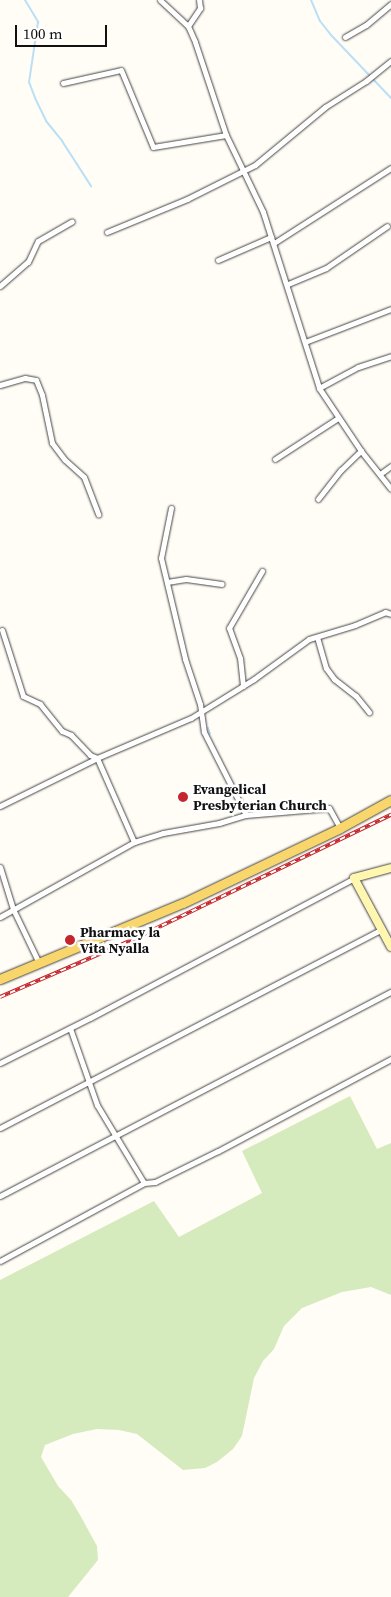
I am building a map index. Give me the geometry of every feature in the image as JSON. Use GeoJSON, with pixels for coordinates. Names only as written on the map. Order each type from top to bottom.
{"type":"FeatureCollection","features":[{"type":"Feature","properties":{"kind":"main road"},"geometry":{"type":"LineString","coordinates":[[0,979],[183,903],[340,828],[391,800]]}},
{"type":"Feature","properties":{"kind":"main road"},"geometry":{"type":"LineString","coordinates":[[391,868],[354,878],[391,947]]}},
{"type":"Feature","properties":{"kind":"street"},"geometry":{"type":"LineString","coordinates":[[160,0],[188,26],[226,136],[260,204],[272,237],[319,388],[361,451],[391,489]]}},
{"type":"Feature","properties":{"kind":"street"},"geometry":{"type":"LineString","coordinates":[[188,26],[200,8],[199,0]]}},
{"type":"Feature","properties":{"kind":"street"},"geometry":{"type":"LineString","coordinates":[[345,37],[366,25],[391,4]]}},
{"type":"Feature","properties":{"kind":"street"},"geometry":{"type":"LineString","coordinates":[[107,232],[187,199],[244,171],[265,158],[325,107],[366,81],[391,61]]}},
{"type":"Feature","properties":{"kind":"street"},"geometry":{"type":"LineString","coordinates":[[63,83],[121,70],[153,147],[226,136]]}},
{"type":"Feature","properties":{"kind":"street"},"geometry":{"type":"LineString","coordinates":[[274,243],[391,168]]}},
{"type":"Feature","properties":{"kind":"street"},"geometry":{"type":"LineString","coordinates":[[0,286],[24,266],[38,241],[72,221]]}},
{"type":"Feature","properties":{"kind":"street"},"geometry":{"type":"LineString","coordinates":[[288,284],[326,268],[387,226]]}},
{"type":"Feature","properties":{"kind":"street"},"geometry":{"type":"LineString","coordinates":[[218,260],[272,237]]}},
{"type":"Feature","properties":{"kind":"street"},"geometry":{"type":"LineString","coordinates":[[305,342],[391,309]]}},
{"type":"Feature","properties":{"kind":"street"},"geometry":{"type":"LineString","coordinates":[[319,388],[358,368],[391,356]]}},
{"type":"Feature","properties":{"kind":"street"},"geometry":{"type":"LineString","coordinates":[[0,385],[25,378],[32,378],[38,383],[52,443],[65,460],[84,477],[98,514]]}},
{"type":"Feature","properties":{"kind":"street"},"geometry":{"type":"LineString","coordinates":[[275,459],[338,418]]}},
{"type":"Feature","properties":{"kind":"street"},"geometry":{"type":"LineString","coordinates":[[318,499],[340,470],[361,451]]}},
{"type":"Feature","properties":{"kind":"street"},"geometry":{"type":"LineString","coordinates":[[380,474],[391,466]]}},
{"type":"Feature","properties":{"kind":"street"},"geometry":{"type":"LineString","coordinates":[[171,508],[161,558],[185,659],[208,740],[246,815]]}},
{"type":"Feature","properties":{"kind":"street"},"geometry":{"type":"LineString","coordinates":[[244,686],[240,658],[229,628],[262,571]]}},
{"type":"Feature","properties":{"kind":"street"},"geometry":{"type":"LineString","coordinates":[[167,582],[186,579],[222,584]]}},
{"type":"Feature","properties":{"kind":"street"},"geometry":{"type":"LineString","coordinates":[[0,806],[97,758],[200,713],[244,686],[309,639],[355,625],[385,612],[391,614]]}},
{"type":"Feature","properties":{"kind":"street"},"geometry":{"type":"LineString","coordinates":[[2,630],[23,696],[40,704],[62,731],[71,735],[90,755],[97,758],[134,842]]}},
{"type":"Feature","properties":{"kind":"street"},"geometry":{"type":"LineString","coordinates":[[317,637],[326,668],[334,679],[356,696],[369,712]]}},
{"type":"Feature","properties":{"kind":"street"},"geometry":{"type":"LineString","coordinates":[[0,917],[134,842],[163,833],[219,823],[246,815],[329,808],[340,828]]}},
{"type":"Feature","properties":{"kind":"street"},"geometry":{"type":"LineString","coordinates":[[1,870],[13,909],[39,964]]}},
{"type":"Feature","properties":{"kind":"street"},"geometry":{"type":"LineString","coordinates":[[0,1063],[354,878]]}},
{"type":"Feature","properties":{"kind":"street"},"geometry":{"type":"LineString","coordinates":[[0,1128],[382,929]]}},
{"type":"Feature","properties":{"kind":"street"},"geometry":{"type":"LineString","coordinates":[[0,1196],[391,992]]}},
{"type":"Feature","properties":{"kind":"street"},"geometry":{"type":"LineString","coordinates":[[70,1028],[97,1105],[144,1183]]}},
{"type":"Feature","properties":{"kind":"street"},"geometry":{"type":"LineString","coordinates":[[0,1261],[144,1183],[155,1182],[218,1152],[391,1059]]}},
{"type":"Feature","properties":{"kind":"green space"},"geometry":{"type":"Polygon","coordinates":[[[350,1096],[377,1149],[391,1143],[391,1295],[371,1287],[342,1292],[302,1308],[284,1326],[274,1349],[263,1361],[254,1378],[242,1436],[233,1449],[217,1462],[205,1468],[183,1470],[137,1434],[119,1430],[97,1429],[73,1434],[45,1445],[41,1457],[58,1486],[71,1500],[80,1515],[97,1546],[98,1560],[68,1597],[0,1597],[0,1280],[154,1201],[179,1237],[262,1193],[242,1151],[350,1096]]]}},
{"type":"Feature","properties":{"kind":"waterway"},"geometry":{"type":"LineString","coordinates":[[25,0],[38,22],[29,82],[46,121],[62,141],[91,186]]}},
{"type":"Feature","properties":{"kind":"waterway"},"geometry":{"type":"LineString","coordinates":[[311,0],[320,21],[331,35],[391,98]]}},
{"type":"Feature","properties":{"kind":"waterway"},"geometry":{"type":"LineString","coordinates":[[208,728],[210,734]]}},
{"type":"Feature","properties":{"kind":"railway"},"geometry":{"type":"LineString","coordinates":[[0,997],[132,940],[391,815]]}},
{"type":"Feature","properties":{"kind":"place","name":"Evangelical Presbyterian Church"},"geometry":{"type":"Point","coordinates":[183,797]}},
{"type":"Feature","properties":{"kind":"place","name":"Pharmacy la Vita Nyalla"},"geometry":{"type":"Point","coordinates":[70,940]}}]}
